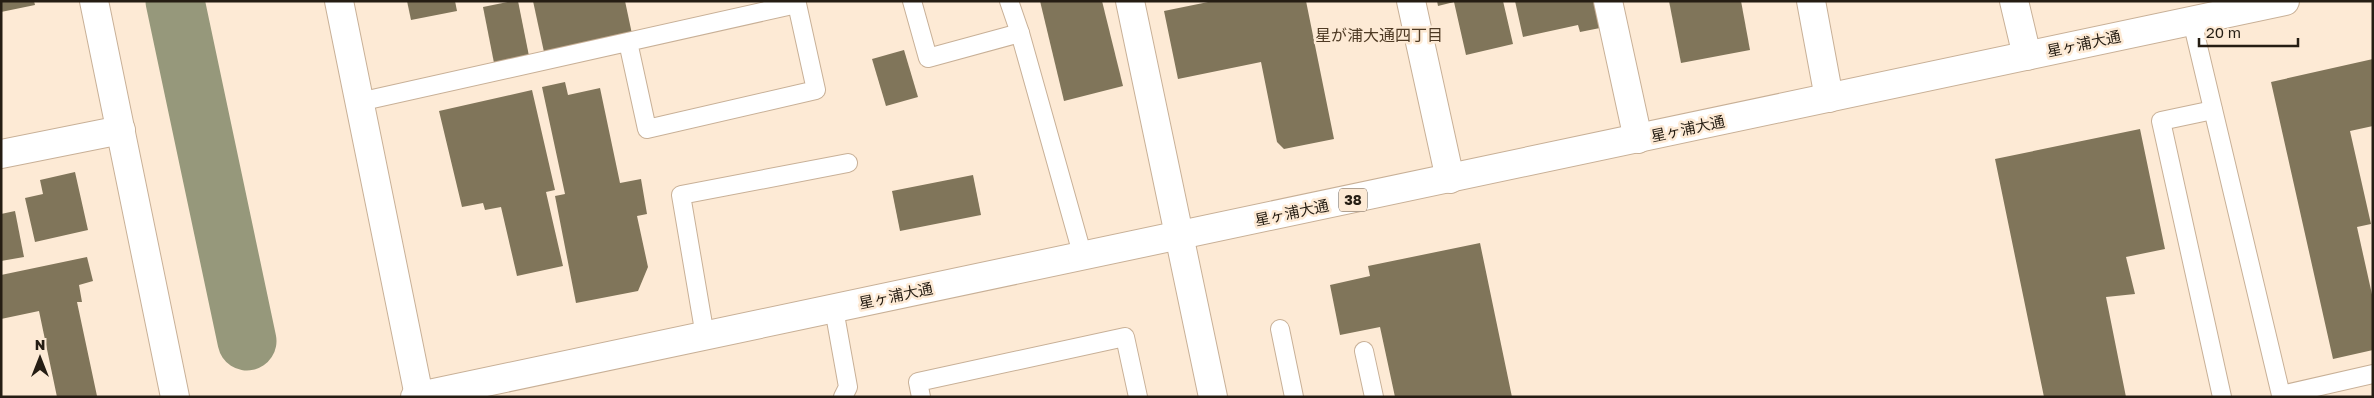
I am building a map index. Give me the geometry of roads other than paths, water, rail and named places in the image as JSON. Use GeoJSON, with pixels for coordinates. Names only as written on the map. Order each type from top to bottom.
{"type":"FeatureCollection","features":[{"type":"Feature","properties":{"kind":"main road"},"geometry":{"type":"LineString","coordinates":[[94,1],[175,397]]}},
{"type":"Feature","properties":{"kind":"main road"},"geometry":{"type":"LineString","coordinates":[[339,1],[417,396]]}},
{"type":"Feature","properties":{"kind":"main road"},"geometry":{"type":"LineString","coordinates":[[1130,1],[1213,397]]}},
{"type":"Feature","properties":{"kind":"main road"},"geometry":{"type":"LineString","coordinates":[[1410,1],[1450,179]]}},
{"type":"Feature","properties":{"kind":"main road"},"geometry":{"type":"LineString","coordinates":[[1608,1],[1638,139]]}},
{"type":"Feature","properties":{"kind":"main road"},"geometry":{"type":"LineString","coordinates":[[1811,1],[1829,98]]}},
{"type":"Feature","properties":{"kind":"main road"},"geometry":{"type":"LineString","coordinates":[[2014,1],[2027,56]]}},
{"type":"Feature","properties":{"kind":"main road","name":"星ヶ浦大通"},"geometry":{"type":"LineString","coordinates":[[417,396],[1180,237],[2192,21],[2226,8],[2285,1]]}},
{"type":"Feature","properties":{"kind":"main road"},"geometry":{"type":"LineString","coordinates":[[1,154],[121,130]]}},
{"type":"Feature","properties":{"kind":"lane"},"geometry":{"type":"LineString","coordinates":[[912,1],[928,58],[1020,33]]}},
{"type":"Feature","properties":{"kind":"lane"},"geometry":{"type":"LineString","coordinates":[[1009,1],[1020,33],[1084,257]]}},
{"type":"Feature","properties":{"kind":"lane"},"geometry":{"type":"LineString","coordinates":[[359,102],[797,4],[816,90],[647,128],[628,42]]}},
{"type":"Feature","properties":{"kind":"lane"},"geometry":{"type":"LineString","coordinates":[[2192,21],[2278,396],[2373,374]]}},
{"type":"Feature","properties":{"kind":"lane"},"geometry":{"type":"LineString","coordinates":[[2213,110],[2161,121],[2222,397]]}},
{"type":"Feature","properties":{"kind":"lane"},"geometry":{"type":"LineString","coordinates":[[705,336],[680,195],[848,163]]}},
{"type":"Feature","properties":{"kind":"lane"},"geometry":{"type":"LineString","coordinates":[[834,309],[848,387],[843,397]]}},
{"type":"Feature","properties":{"kind":"lane"},"geometry":{"type":"LineString","coordinates":[[1280,329],[1294,397]]}},
{"type":"Feature","properties":{"kind":"lane"},"geometry":{"type":"LineString","coordinates":[[921,397],[918,382],[1125,337],[1138,397]]}},
{"type":"Feature","properties":{"kind":"lane"},"geometry":{"type":"LineString","coordinates":[[1364,351],[1374,397]]}},
{"type":"Feature","properties":{"kind":"waterway"},"geometry":{"type":"LineString","coordinates":[[175,1],[247,341]]}},
{"type":"Feature","properties":{"kind":"district","name":"星が浦大通四丁目"},"geometry":{"type":"Point","coordinates":[1379,35]}}]}
